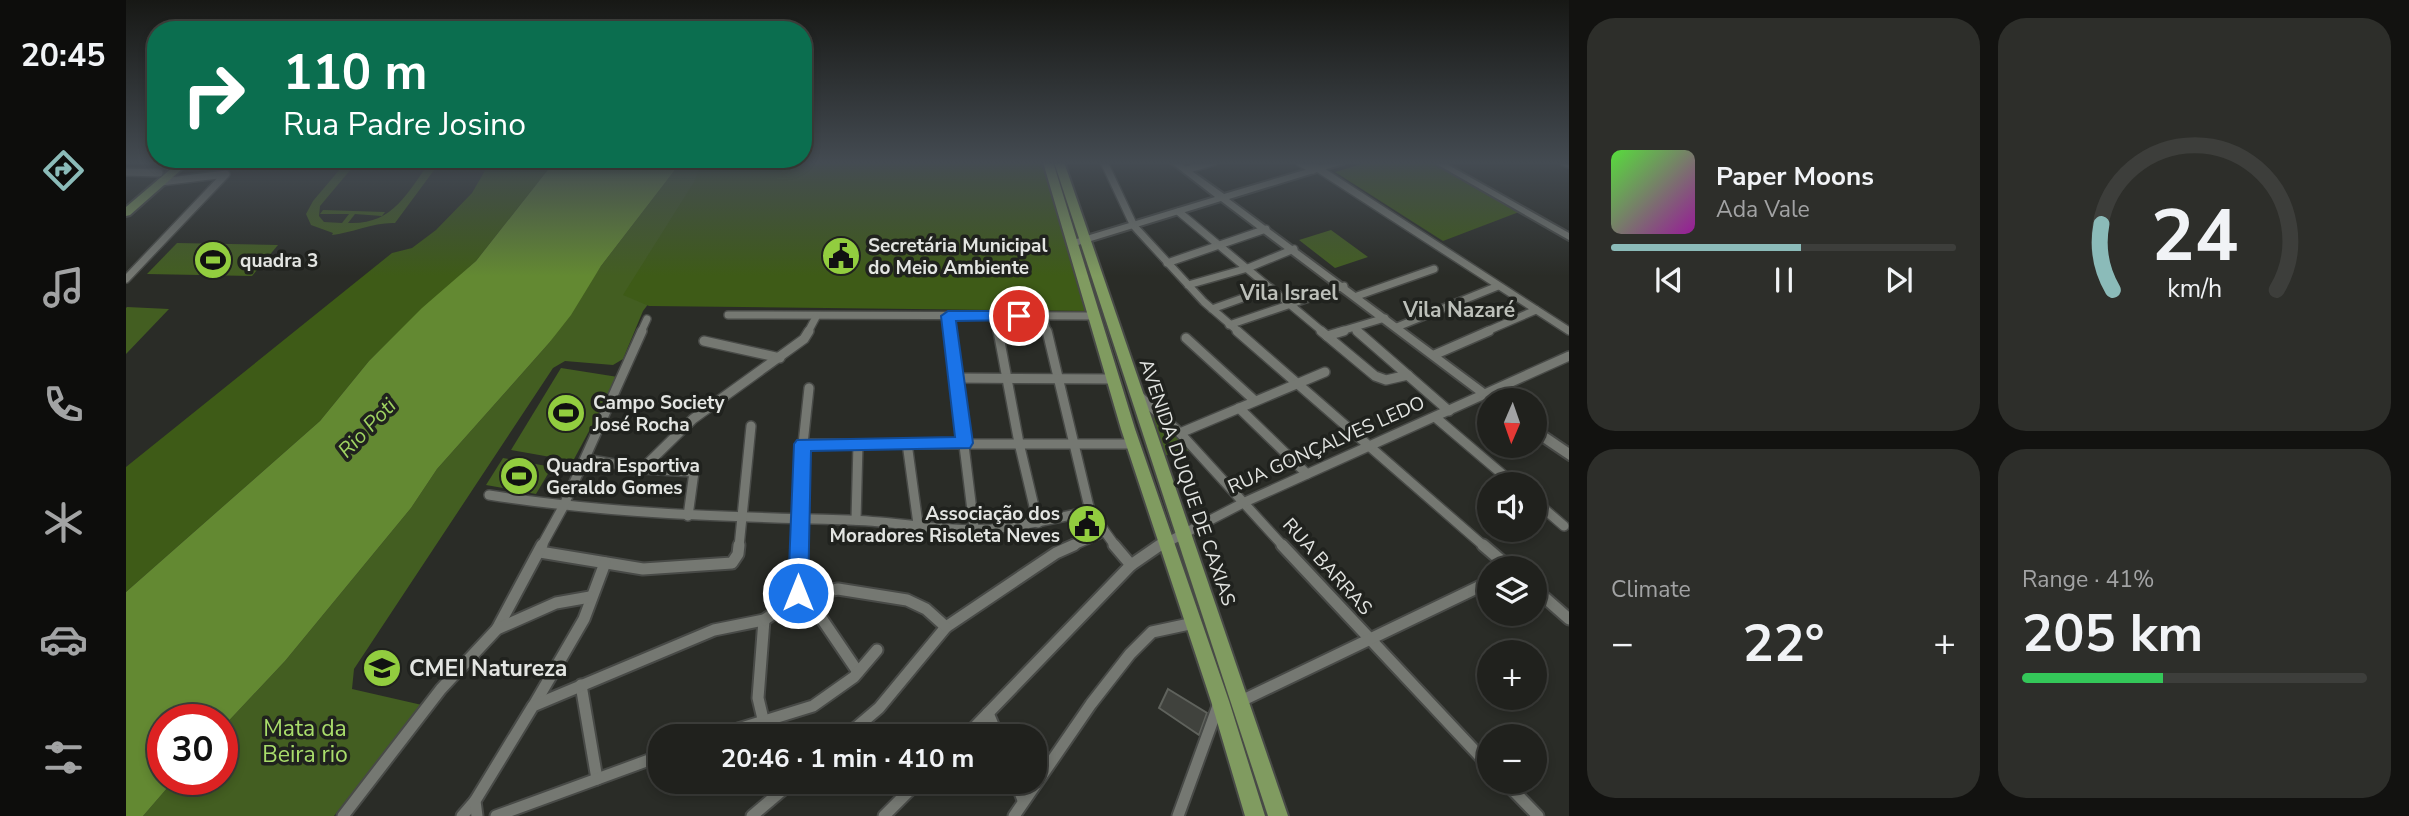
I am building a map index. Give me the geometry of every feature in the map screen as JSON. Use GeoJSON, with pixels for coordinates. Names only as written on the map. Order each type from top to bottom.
{"type":"FeatureCollection","features":[{"type":"Feature","properties":{"kind":"main road"},"geometry":{"type":"LineString","coordinates":[[126,213],[139,200]]}},
{"type":"Feature","properties":{"kind":"main road","name":"AVENIDA DUQUE DE CAXIAS"},"geometry":{"type":"LineString","coordinates":[[1063,200],[1136,394],[1278,816]]}},
{"type":"Feature","properties":{"kind":"main road","name":"AVENIDA DUQUE DE CAXIAS"},"geometry":{"type":"LineString","coordinates":[[1069,200],[1094,316],[1113,379],[1220,701],[1255,816]]}},
{"type":"Feature","properties":{"kind":"street"},"geometry":{"type":"LineString","coordinates":[[126,279],[201,200]]}},
{"type":"Feature","properties":{"kind":"street"},"geometry":{"type":"LineString","coordinates":[[1122,200],[1134,226],[1212,309],[1496,556]]}},
{"type":"Feature","properties":{"kind":"street"},"geometry":{"type":"LineString","coordinates":[[1079,242],[1216,200]]}},
{"type":"Feature","properties":{"kind":"street"},"geometry":{"type":"LineString","coordinates":[[1226,200],[1478,388]]}},
{"type":"Feature","properties":{"kind":"street"},"geometry":{"type":"LineString","coordinates":[[1365,200],[1569,331]]}},
{"type":"Feature","properties":{"kind":"street"},"geometry":{"type":"LineString","coordinates":[[1504,200],[1569,237]]}},
{"type":"Feature","properties":{"kind":"street"},"geometry":{"type":"LineString","coordinates":[[1179,212],[1378,378],[1386,380],[1408,375]]}},
{"type":"Feature","properties":{"kind":"street"},"geometry":{"type":"LineString","coordinates":[[1167,263],[1266,229]]}},
{"type":"Feature","properties":{"kind":"street"},"geometry":{"type":"LineString","coordinates":[[1188,285],[1248,268],[1294,249]]}},
{"type":"Feature","properties":{"kind":"street"},"geometry":{"type":"LineString","coordinates":[[1357,296],[1434,269]]}},
{"type":"Feature","properties":{"kind":"street"},"geometry":{"type":"LineString","coordinates":[[1229,325],[1344,286]]}},
{"type":"Feature","properties":{"kind":"street"},"geometry":{"type":"LineString","coordinates":[[1397,327],[1498,286]]}},
{"type":"Feature","properties":{"kind":"street"},"geometry":{"type":"LineString","coordinates":[[1212,309],[1272,288]]}},
{"type":"Feature","properties":{"kind":"street"},"geometry":{"type":"LineString","coordinates":[[1434,355],[1536,310]]}},
{"type":"Feature","properties":{"kind":"street"},"geometry":{"type":"LineString","coordinates":[[728,315],[1094,316]]}},
{"type":"Feature","properties":{"kind":"street"},"geometry":{"type":"LineString","coordinates":[[995,315],[1019,443],[1038,523]]}},
{"type":"Feature","properties":{"kind":"street"},"geometry":{"type":"LineString","coordinates":[[948,316],[974,527]]}},
{"type":"Feature","properties":{"kind":"street"},"geometry":{"type":"LineString","coordinates":[[1043,316],[1090,511],[1103,532],[1131,565]]}},
{"type":"Feature","properties":{"kind":"street"},"geometry":{"type":"LineString","coordinates":[[642,469],[701,412],[804,339],[816,317]]}},
{"type":"Feature","properties":{"kind":"street"},"geometry":{"type":"LineString","coordinates":[[1327,336],[1385,318]]}},
{"type":"Feature","properties":{"kind":"street"},"geometry":{"type":"LineString","coordinates":[[344,816],[441,689],[497,629],[563,507],[647,319]]}},
{"type":"Feature","properties":{"kind":"street"},"geometry":{"type":"LineString","coordinates":[[1354,328],[1449,411]]}},
{"type":"Feature","properties":{"kind":"street"},"geometry":{"type":"LineString","coordinates":[[1186,338],[1254,400]]}},
{"type":"Feature","properties":{"kind":"street"},"geometry":{"type":"LineString","coordinates":[[704,341],[780,358]]}},
{"type":"Feature","properties":{"kind":"street","name":"RUA GONÇALVES LEDO"},"geometry":{"type":"LineString","coordinates":[[1510,388],[1569,356]]}},
{"type":"Feature","properties":{"kind":"street"},"geometry":{"type":"LineString","coordinates":[[1180,433],[1325,372]]}},
{"type":"Feature","properties":{"kind":"street"},"geometry":{"type":"LineString","coordinates":[[954,377],[1113,379]]}},
{"type":"Feature","properties":{"kind":"street"},"geometry":{"type":"LineString","coordinates":[[809,388],[803,444],[797,586],[858,672]]}},
{"type":"Feature","properties":{"kind":"street","name":"RUA BARRAS"},"geometry":{"type":"LineString","coordinates":[[1136,394],[1149,402],[1180,433],[1368,640],[1477,754]]}},
{"type":"Feature","properties":{"kind":"street","name":"RUA GONÇALVES LEDO"},"geometry":{"type":"LineString","coordinates":[[977,724],[1131,565],[1166,541],[1182,531],[1370,445],[1449,411],[1477,402]]}},
{"type":"Feature","properties":{"kind":"street"},"geometry":{"type":"LineString","coordinates":[[1239,408],[1307,474]]}},
{"type":"Feature","properties":{"kind":"street"},"geometry":{"type":"LineString","coordinates":[[1435,417],[1500,472]]}},
{"type":"Feature","properties":{"kind":"street"},"geometry":{"type":"LineString","coordinates":[[540,552],[643,569],[726,565],[735,561],[738,554],[751,426]]}},
{"type":"Feature","properties":{"kind":"street"},"geometry":{"type":"LineString","coordinates":[[1547,439],[1569,455]]}},
{"type":"Feature","properties":{"kind":"street"},"geometry":{"type":"LineString","coordinates":[[907,443],[918,524]]}},
{"type":"Feature","properties":{"kind":"street"},"geometry":{"type":"LineString","coordinates":[[803,444],[1133,444]]}},
{"type":"Feature","properties":{"kind":"street"},"geometry":{"type":"LineString","coordinates":[[856,520],[858,444]]}},
{"type":"Feature","properties":{"kind":"street"},"geometry":{"type":"LineString","coordinates":[[586,459],[642,469],[694,472],[688,516]]}},
{"type":"Feature","properties":{"kind":"street"},"geometry":{"type":"LineString","coordinates":[[489,495],[563,507],[688,516],[856,520],[1002,529],[1090,511]]}},
{"type":"Feature","properties":{"kind":"street"},"geometry":{"type":"LineString","coordinates":[[1547,511],[1564,526]]}},
{"type":"Feature","properties":{"kind":"street"},"geometry":{"type":"LineString","coordinates":[[860,724],[879,708],[946,627],[1066,547],[1103,532]]}},
{"type":"Feature","properties":{"kind":"street"},"geometry":{"type":"LineString","coordinates":[[462,816],[475,801],[576,634],[605,563]]}},
{"type":"Feature","properties":{"kind":"street"},"geometry":{"type":"LineString","coordinates":[[1239,702],[1477,588]]}},
{"type":"Feature","properties":{"kind":"street"},"geometry":{"type":"LineString","coordinates":[[533,706],[715,630],[764,620],[803,595],[838,589],[907,600],[926,608],[946,627]]}},
{"type":"Feature","properties":{"kind":"street"},"geometry":{"type":"LineString","coordinates":[[497,629],[544,607],[590,597]]}},
{"type":"Feature","properties":{"kind":"street"},"geometry":{"type":"LineString","coordinates":[[1547,600],[1569,619]]}},
{"type":"Feature","properties":{"kind":"street"},"geometry":{"type":"LineString","coordinates":[[763,719],[758,698],[764,620]]}},
{"type":"Feature","properties":{"kind":"street"},"geometry":{"type":"LineString","coordinates":[[1014,816],[1129,654],[1152,632],[1194,623]]}},
{"type":"Feature","properties":{"kind":"street"},"geometry":{"type":"LineString","coordinates":[[749,724],[813,706],[843,686],[877,650]]}},
{"type":"Feature","properties":{"kind":"street"},"geometry":{"type":"LineString","coordinates":[[581,685],[597,779]]}},
{"type":"Feature","properties":{"kind":"street"},"geometry":{"type":"LineString","coordinates":[[1178,816],[1220,701]]}},
{"type":"Feature","properties":{"kind":"street"},"geometry":{"type":"LineString","coordinates":[[988,713],[993,724]]}},
{"type":"Feature","properties":{"kind":"street"},"geometry":{"type":"LineString","coordinates":[[496,816],[648,760]]}},
{"type":"Feature","properties":{"kind":"street"},"geometry":{"type":"LineString","coordinates":[[752,816],[778,794]]}},
{"type":"Feature","properties":{"kind":"street"},"geometry":{"type":"LineString","coordinates":[[884,816],[906,794]]}},
{"type":"Feature","properties":{"kind":"street"},"geometry":{"type":"LineString","coordinates":[[1021,794],[1023,800]]}},
{"type":"Feature","properties":{"kind":"street"},"geometry":{"type":"LineString","coordinates":[[1517,794],[1538,816]]}},
{"type":"Feature","properties":{"kind":"street"},"geometry":{"type":"LineString","coordinates":[[475,801],[477,816]]}},
{"type":"Feature","properties":{"kind":"green space"},"geometry":{"type":"Polygon","coordinates":[[[325,200],[320,206],[319,216],[324,222],[342,223],[349,214],[320,214],[323,210],[385,212],[382,216],[401,200],[412,200],[395,223],[332,235],[333,233],[311,225],[306,214],[313,201],[325,200]],[[355,214],[348,223],[363,222],[382,216],[355,214]]]}},
{"type":"Feature","properties":{"kind":"green space","name":"Mata da Beira rio"},"geometry":{"type":"Polygon","coordinates":[[[652,200],[726,200],[643,311],[623,359],[613,365],[565,361],[553,368],[354,669],[352,689],[422,705],[334,816],[143,816],[161,795],[238,795],[238,711],[285,661],[411,508],[437,469],[549,343],[601,266],[652,200]]]}},
{"type":"Feature","properties":{"kind":"green space"},"geometry":{"type":"Polygon","coordinates":[[[1331,230],[1368,257],[1335,268],[1299,240],[1331,230]]]}},
{"type":"Feature","properties":{"kind":"green space"},"geometry":{"type":"Polygon","coordinates":[[[177,243],[278,245],[252,276],[147,274],[177,243]]]}},
{"type":"Feature","properties":{"kind":"green space"},"geometry":{"type":"Polygon","coordinates":[[[126,308],[169,309],[126,354],[126,308]]]}},
{"type":"Feature","properties":{"kind":"green space","name":"Campo Society José Rocha"},"geometry":{"type":"Polygon","coordinates":[[[561,368],[618,377],[573,461],[511,450],[561,368]]]}},
{"type":"Feature","properties":{"kind":"green space"},"geometry":{"type":"Polygon","coordinates":[[[1144,400],[1191,450],[1162,456],[1144,400]]]}},
{"type":"Feature","properties":{"kind":"green space","name":"Quadra Esportiva Geraldo Gomes"},"geometry":{"type":"Polygon","coordinates":[[[503,458],[552,467],[536,494],[486,485],[503,458]]]}},
{"type":"Feature","properties":{"kind":"shaded area"},"geometry":{"type":"Polygon","coordinates":[[[465,200],[524,200],[476,261],[369,361],[320,421],[126,592],[126,467],[392,253],[412,248],[436,230],[465,200]]]}},
{"type":"Feature","properties":{"kind":"shaded area"},"geometry":{"type":"Polygon","coordinates":[[[683,200],[1054,200],[1086,311],[649,306],[623,295],[683,200]]]}},
{"type":"Feature","properties":{"kind":"shaded area"},"geometry":{"type":"Polygon","coordinates":[[[1379,200],[1498,200],[1519,212],[1443,241],[1379,200]]]}},
{"type":"Feature","properties":{"kind":"water","name":"Rio Poti"},"geometry":{"type":"Polygon","coordinates":[[[524,200],[652,200],[601,266],[571,315],[549,343],[437,469],[411,508],[285,661],[238,711],[238,704],[147,704],[147,795],[161,795],[143,816],[126,816],[126,592],[320,421],[369,361],[422,308],[476,261],[524,200]]]}},
{"type":"Feature","properties":{"kind":"building"},"geometry":{"type":"Polygon","coordinates":[[[1168,689],[1207,713],[1199,735],[1159,708],[1168,689]]]}},
{"type":"Feature","properties":{"kind":"place","name":"Secretária Municipal do Meio Ambiente"},"geometry":{"type":"Point","coordinates":[841,256]}},
{"type":"Feature","properties":{"kind":"place","name":"quadra 3"},"geometry":{"type":"Point","coordinates":[213,260]}},
{"type":"Feature","properties":{"kind":"place","name":"Campo Society José Rocha"},"geometry":{"type":"Point","coordinates":[566,413]}},
{"type":"Feature","properties":{"kind":"place","name":"Quadra Esportiva Geraldo Gomes"},"geometry":{"type":"Point","coordinates":[519,476]}},
{"type":"Feature","properties":{"kind":"place","name":"Associação dos Moradores Risoleta Neves"},"geometry":{"type":"Point","coordinates":[1087,524]}},
{"type":"Feature","properties":{"kind":"place","name":"CMEI Natureza"},"geometry":{"type":"Point","coordinates":[382,668]}},
{"type":"Feature","properties":{"kind":"district","name":"Vila Israel"},"geometry":{"type":"Point","coordinates":[1289,293]}},
{"type":"Feature","properties":{"kind":"district","name":"Vila Nazaré"},"geometry":{"type":"Point","coordinates":[1459,310]}},
{"type":"Feature","properties":{"kind":"route"},"geometry":{"type":"LineString","coordinates":[[798,593],[803,444],[964,443],[948,316],[1019,316]]}}]}
